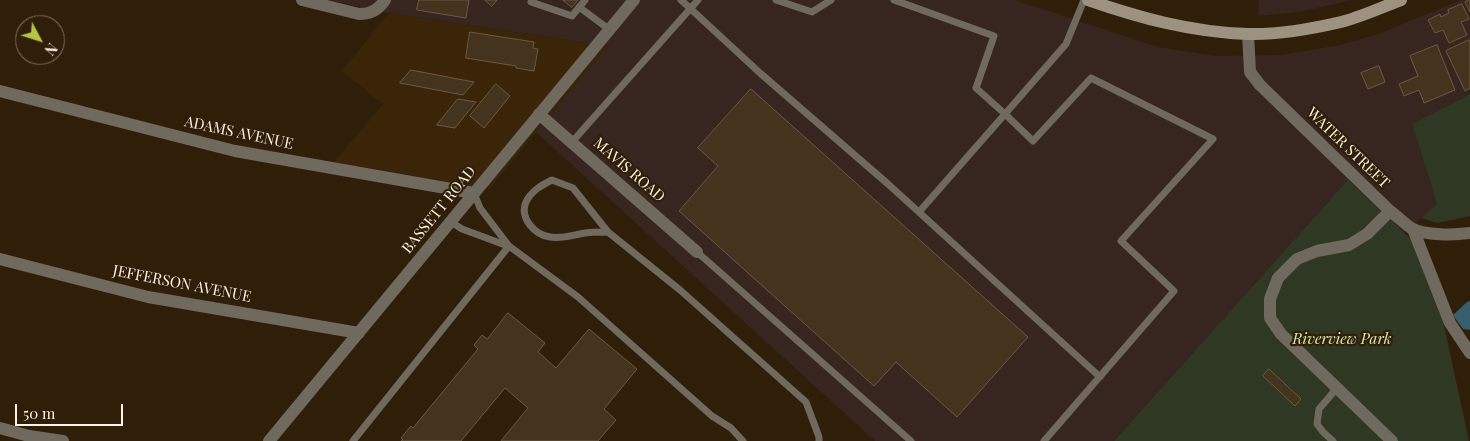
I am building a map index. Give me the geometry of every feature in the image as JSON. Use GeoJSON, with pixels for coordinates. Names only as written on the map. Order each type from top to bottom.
{"type":"FeatureCollection","features":[{"type":"Feature","properties":{"kind":"main road"},"geometry":{"type":"LineString","coordinates":[[1086,0],[1163,23],[1201,30],[1248,34],[1296,31],[1343,22],[1402,0]]}},
{"type":"Feature","properties":{"kind":"street"},"geometry":{"type":"LineString","coordinates":[[302,0],[359,14],[368,14],[377,10],[385,0]]}},
{"type":"Feature","properties":{"kind":"street","name":"BASSETT ROAD"},"geometry":{"type":"LineString","coordinates":[[270,441],[634,0]]}},
{"type":"Feature","properties":{"kind":"street","name":"WATER STREET"},"geometry":{"type":"LineString","coordinates":[[1248,34],[1250,72],[1260,85],[1390,211],[1413,229],[1437,234],[1458,235],[1470,233]]}},
{"type":"Feature","properties":{"kind":"street","name":"ADAMS AVENUE"},"geometry":{"type":"LineString","coordinates":[[0,91],[235,151],[474,193]]}},
{"type":"Feature","properties":{"kind":"street","name":"MAVIS ROAD"},"geometry":{"type":"LineString","coordinates":[[539,114],[697,252]]}},
{"type":"Feature","properties":{"kind":"street"},"geometry":{"type":"LineString","coordinates":[[1390,211],[1367,234],[1349,246],[1317,251],[1297,259],[1278,278],[1270,299],[1270,318],[1281,334],[1392,441]]}},
{"type":"Feature","properties":{"kind":"street"},"geometry":{"type":"LineString","coordinates":[[1413,229],[1450,323],[1470,353]]}},
{"type":"Feature","properties":{"kind":"street","name":"JEFFERSON AVENUE"},"geometry":{"type":"LineString","coordinates":[[0,259],[148,297],[359,333]]}},
{"type":"Feature","properties":{"kind":"street"},"geometry":{"type":"LineString","coordinates":[[0,428],[29,436],[63,441]]}},
{"type":"Feature","properties":{"kind":"lane"},"geometry":{"type":"LineString","coordinates":[[532,1],[572,16],[585,0]]}},
{"type":"Feature","properties":{"kind":"lane"},"geometry":{"type":"LineString","coordinates":[[681,0],[760,73],[919,212],[1100,377]]}},
{"type":"Feature","properties":{"kind":"lane"},"geometry":{"type":"LineString","coordinates":[[572,142],[698,0]]}},
{"type":"Feature","properties":{"kind":"lane"},"geometry":{"type":"LineString","coordinates":[[776,0],[812,12],[831,0]]}},
{"type":"Feature","properties":{"kind":"lane"},"geometry":{"type":"LineString","coordinates":[[894,0],[994,36],[976,88],[1033,141],[1090,78],[1213,139],[1121,241],[1174,291],[1044,441]]}},
{"type":"Feature","properties":{"kind":"lane"},"geometry":{"type":"LineString","coordinates":[[919,212],[1066,44],[1086,0]]}},
{"type":"Feature","properties":{"kind":"lane"},"geometry":{"type":"LineString","coordinates":[[579,7],[610,30]]}},
{"type":"Feature","properties":{"kind":"lane"},"geometry":{"type":"LineString","coordinates":[[608,232],[586,233],[558,238],[544,236],[532,229],[524,213],[526,202],[536,189],[552,180],[573,188],[608,232],[680,290],[806,402],[819,436],[819,441]]}},
{"type":"Feature","properties":{"kind":"lane"},"geometry":{"type":"LineString","coordinates":[[474,193],[480,208],[509,246],[578,297],[712,416],[731,428],[743,441]]}},
{"type":"Feature","properties":{"kind":"lane"},"geometry":{"type":"LineString","coordinates":[[450,222],[462,229],[509,246]]}},
{"type":"Feature","properties":{"kind":"lane"},"geometry":{"type":"LineString","coordinates":[[353,441],[509,246]]}},
{"type":"Feature","properties":{"kind":"lane"},"geometry":{"type":"LineString","coordinates":[[697,252],[911,441]]}},
{"type":"Feature","properties":{"kind":"lane"},"geometry":{"type":"LineString","coordinates":[[1333,441],[1317,424],[1319,409],[1337,388]]}},
{"type":"Feature","properties":{"kind":"shaded area"},"geometry":{"type":"Polygon","coordinates":[[[327,0],[1015,0],[1158,47],[1216,56],[1280,55],[1341,45],[1378,34],[1461,0],[1470,0],[1470,94],[1412,124],[1437,204],[1404,233],[1348,181],[1114,441],[875,441],[536,132],[607,46],[389,13],[327,0]]]}},
{"type":"Feature","properties":{"kind":"shaded area"},"geometry":{"type":"Polygon","coordinates":[[[1259,0],[1352,0],[1299,12],[1258,16],[1259,0]]]}},
{"type":"Feature","properties":{"kind":"shaded area"},"geometry":{"type":"Polygon","coordinates":[[[389,13],[607,46],[489,189],[334,162],[383,104],[342,71],[389,13]]]}},
{"type":"Feature","properties":{"kind":"green space"},"geometry":{"type":"Polygon","coordinates":[[[1470,94],[1470,216],[1438,223],[1421,218],[1437,204],[1412,124],[1470,94]]]}},
{"type":"Feature","properties":{"kind":"green space","name":"Riverview Park"},"geometry":{"type":"Polygon","coordinates":[[[1348,180],[1429,256],[1469,441],[1114,441],[1348,180]]]}},
{"type":"Feature","properties":{"kind":"water"},"geometry":{"type":"Polygon","coordinates":[[[1470,301],[1470,330],[1463,329],[1453,315],[1470,301]]]}},
{"type":"Feature","properties":{"kind":"building"},"geometry":{"type":"Polygon","coordinates":[[[419,0],[469,0],[466,18],[417,10],[419,0]]]}},
{"type":"Feature","properties":{"kind":"building"},"geometry":{"type":"Polygon","coordinates":[[[485,0],[497,0],[492,6],[485,0]]]}},
{"type":"Feature","properties":{"kind":"building"},"geometry":{"type":"Polygon","coordinates":[[[563,0],[578,0],[572,7],[563,0]]]}},
{"type":"Feature","properties":{"kind":"building"},"geometry":{"type":"Polygon","coordinates":[[[1470,0],[1470,12],[1465,2],[1470,0]]]}},
{"type":"Feature","properties":{"kind":"building"},"geometry":{"type":"Polygon","coordinates":[[[1462,4],[1469,19],[1461,22],[1467,35],[1449,43],[1443,30],[1435,33],[1428,20],[1440,14],[1441,17],[1449,13],[1448,10],[1462,4]]]}},
{"type":"Feature","properties":{"kind":"building"},"geometry":{"type":"Polygon","coordinates":[[[470,32],[534,42],[533,48],[538,49],[534,71],[516,68],[516,66],[466,58],[470,32]]]}},
{"type":"Feature","properties":{"kind":"building"},"geometry":{"type":"Polygon","coordinates":[[[1469,40],[1470,88],[1465,91],[1446,51],[1469,40]]]}},
{"type":"Feature","properties":{"kind":"building"},"geometry":{"type":"Polygon","coordinates":[[[1437,45],[1455,90],[1424,103],[1419,90],[1404,96],[1399,84],[1418,76],[1410,56],[1437,45]]]}},
{"type":"Feature","properties":{"kind":"building"},"geometry":{"type":"Polygon","coordinates":[[[1379,66],[1385,82],[1368,89],[1361,73],[1379,66]]]}},
{"type":"Feature","properties":{"kind":"building"},"geometry":{"type":"Polygon","coordinates":[[[411,70],[474,82],[463,95],[400,83],[411,70]]]}},
{"type":"Feature","properties":{"kind":"building"},"geometry":{"type":"Polygon","coordinates":[[[496,84],[510,96],[484,128],[470,116],[496,84]]]}},
{"type":"Feature","properties":{"kind":"building"},"geometry":{"type":"Polygon","coordinates":[[[751,89],[1028,337],[957,417],[896,362],[874,386],[679,211],[718,166],[698,148],[751,89]]]}},
{"type":"Feature","properties":{"kind":"building"},"geometry":{"type":"Polygon","coordinates":[[[458,99],[476,102],[455,128],[437,125],[458,99]]]}},
{"type":"Feature","properties":{"kind":"building"},"geometry":{"type":"Polygon","coordinates":[[[508,313],[545,343],[538,352],[556,368],[589,329],[637,369],[604,409],[616,420],[598,441],[501,441],[528,408],[505,388],[461,441],[401,441],[403,439],[401,438],[411,426],[413,428],[478,349],[474,345],[482,335],[487,339],[508,313]]]}},
{"type":"Feature","properties":{"kind":"building"},"geometry":{"type":"Polygon","coordinates":[[[1269,369],[1301,399],[1295,406],[1263,376],[1269,369]]]}}]}
